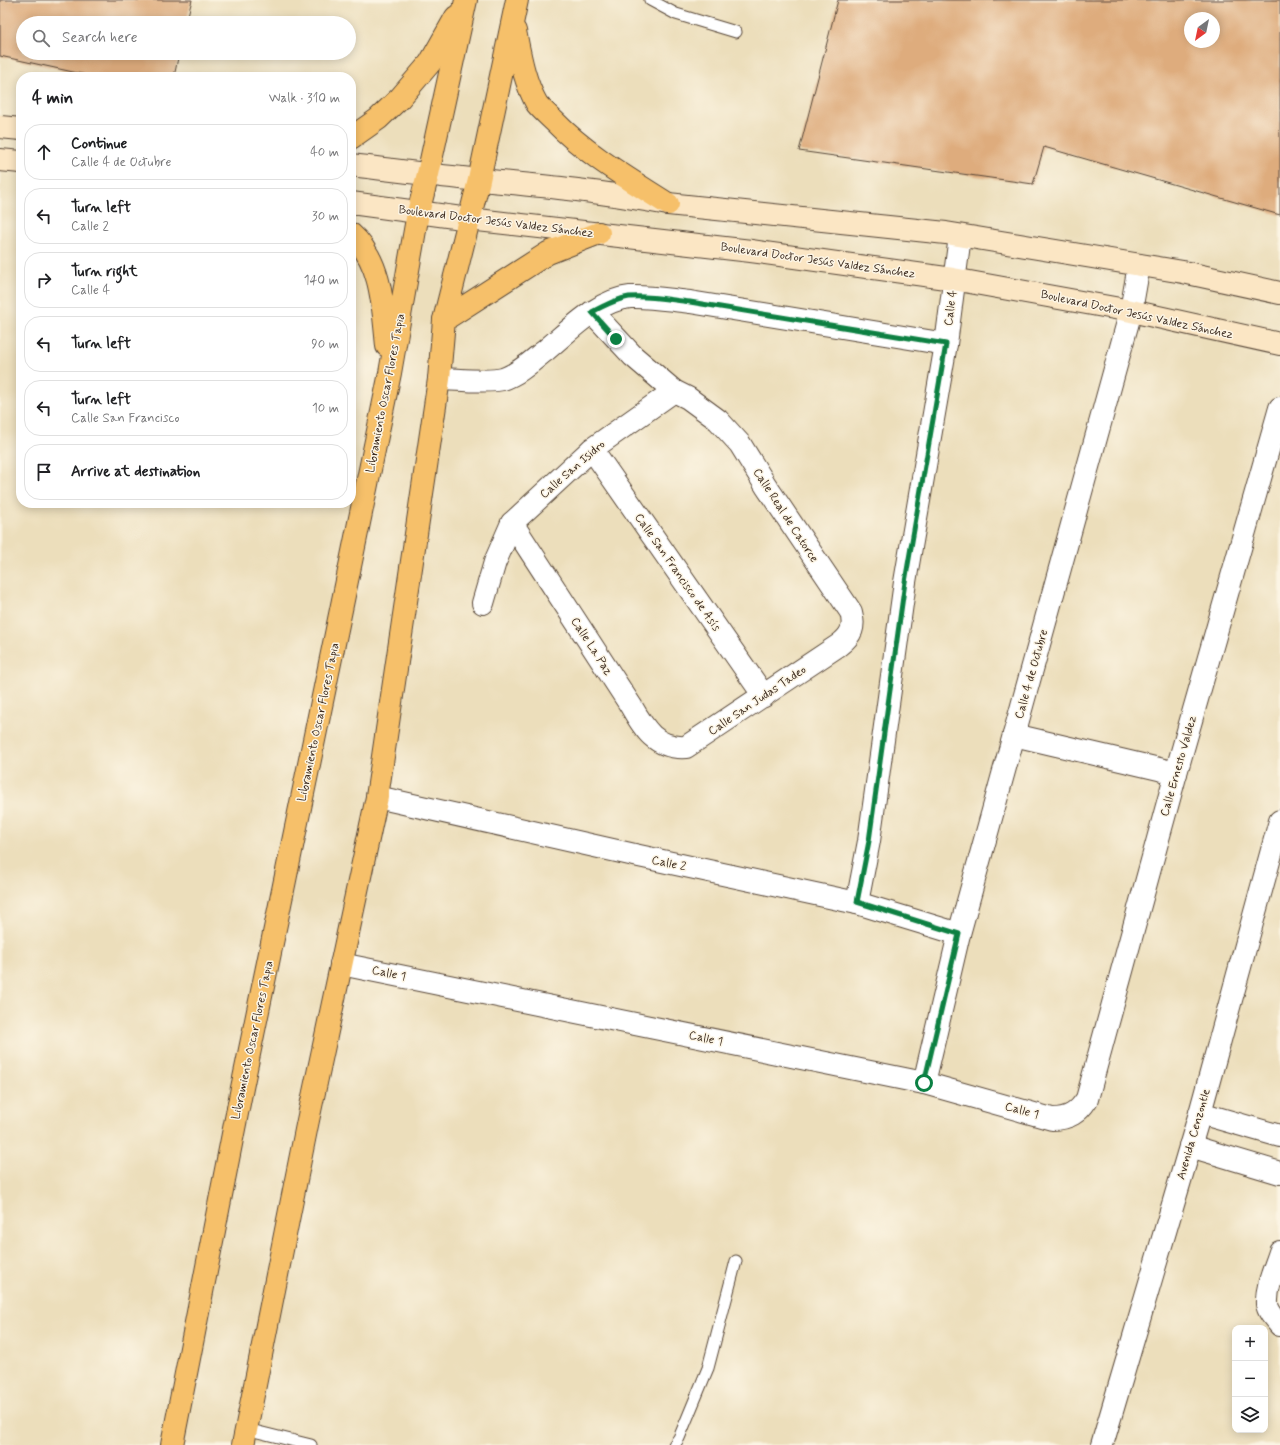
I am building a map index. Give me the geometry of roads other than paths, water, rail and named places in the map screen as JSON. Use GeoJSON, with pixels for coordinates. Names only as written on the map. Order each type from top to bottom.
{"type":"FeatureCollection","features":[{"type":"Feature","properties":{"kind":"highway"},"geometry":{"type":"LineString","coordinates":[[356,134],[378,119],[400,98],[430,62],[466,0]]}},
{"type":"Feature","properties":{"kind":"highway","name":"Libramiento Oscar Flores Tapia"},"geometry":{"type":"LineString","coordinates":[[172,1445],[242,1088],[390,373],[418,213],[466,0]]}},
{"type":"Feature","properties":{"kind":"highway"},"geometry":{"type":"LineString","coordinates":[[244,1437],[377,797],[439,379],[444,320],[479,180],[517,0]]}},
{"type":"Feature","properties":{"kind":"highway"},"geometry":{"type":"LineString","coordinates":[[513,21],[523,72],[538,105],[560,128],[588,151],[616,172],[668,204]]}},
{"type":"Feature","properties":{"kind":"highway"},"geometry":{"type":"LineString","coordinates":[[444,320],[548,253],[599,233]]}},
{"type":"Feature","properties":{"kind":"highway"},"geometry":{"type":"LineString","coordinates":[[356,238],[371,260],[378,280],[384,312],[390,373]]}},
{"type":"Feature","properties":{"kind":"main road"},"geometry":{"type":"LineString","coordinates":[[0,127],[16,129]]}},
{"type":"Feature","properties":{"kind":"main road"},"geometry":{"type":"LineString","coordinates":[[0,160],[16,162]]}},
{"type":"Feature","properties":{"kind":"main road"},"geometry":{"type":"LineString","coordinates":[[356,166],[550,187],[668,204],[960,236],[1139,264],[1280,293]]}},
{"type":"Feature","properties":{"kind":"main road","name":"Boulevard Doctor Jesús Valdez Sánchez"},"geometry":{"type":"LineString","coordinates":[[356,204],[418,213],[751,251],[954,279],[1131,310],[1280,344]]}},
{"type":"Feature","properties":{"kind":"street","name":"Calle 4"},"geometry":{"type":"LineString","coordinates":[[857,902],[869,841],[905,582],[946,344],[960,236]]}},
{"type":"Feature","properties":{"kind":"street","name":"Calle 4 de Octubre"},"geometry":{"type":"LineString","coordinates":[[924,1083],[959,934],[1131,310],[1139,264]]}},
{"type":"Feature","properties":{"kind":"street"},"geometry":{"type":"LineString","coordinates":[[439,379],[490,380],[502,379],[509,376],[541,354],[592,312],[605,305],[628,297],[649,297],[690,302],[946,344]]}},
{"type":"Feature","properties":{"kind":"street","name":"Calle Real de Catorce"},"geometry":{"type":"LineString","coordinates":[[592,312],[633,356],[674,391],[688,398],[718,420],[740,444],[766,486],[851,612],[853,621],[851,632],[847,639],[828,653]]}},
{"type":"Feature","properties":{"kind":"street","name":"Calle San Isidro"},"geometry":{"type":"LineString","coordinates":[[512,524],[592,449],[674,391]]}},
{"type":"Feature","properties":{"kind":"street","name":"Calle Ernesto Valdez"},"geometry":{"type":"LineString","coordinates":[[1068,1116],[1079,1110],[1087,1099],[1176,773],[1280,408]]}},
{"type":"Feature","properties":{"kind":"street","name":"Calle San Francisco de Asís"},"geometry":{"type":"LineString","coordinates":[[592,449],[764,696]]}},
{"type":"Feature","properties":{"kind":"street"},"geometry":{"type":"LineString","coordinates":[[483,603],[495,562],[512,524]]}},
{"type":"Feature","properties":{"kind":"street","name":"Calle La Paz"},"geometry":{"type":"LineString","coordinates":[[512,524],[631,706],[643,728],[655,739],[668,746],[676,748],[686,747]]}},
{"type":"Feature","properties":{"kind":"street","name":"Calle San Judas Tadeo"},"geometry":{"type":"LineString","coordinates":[[686,747],[828,653]]}},
{"type":"Feature","properties":{"kind":"street"},"geometry":{"type":"LineString","coordinates":[[1014,735],[1176,773]]}},
{"type":"Feature","properties":{"kind":"street","name":"Calle 2"},"geometry":{"type":"LineString","coordinates":[[377,797],[639,856],[857,902],[959,934]]}},
{"type":"Feature","properties":{"kind":"street","name":"Avenida Cenzontle"},"geometry":{"type":"LineString","coordinates":[[1102,1445],[1200,1113],[1280,821]]}},
{"type":"Feature","properties":{"kind":"street","name":"Calle 1"},"geometry":{"type":"LineString","coordinates":[[342,964],[924,1083],[1052,1118],[1062,1119],[1068,1116]]}},
{"type":"Feature","properties":{"kind":"street"},"geometry":{"type":"LineString","coordinates":[[1200,1113],[1280,1136]]}},
{"type":"Feature","properties":{"kind":"street"},"geometry":{"type":"LineString","coordinates":[[1190,1146],[1280,1173]]}},
{"type":"Feature","properties":{"kind":"street"},"geometry":{"type":"LineString","coordinates":[[1280,1252],[1270,1284],[1267,1305],[1274,1318],[1280,1325]]}},
{"type":"Feature","properties":{"kind":"lane"},"geometry":{"type":"LineString","coordinates":[[650,0],[676,14],[736,32]]}},
{"type":"Feature","properties":{"kind":"lane"},"geometry":{"type":"LineString","coordinates":[[674,1445],[679,1438],[708,1368],[736,1261]]}},
{"type":"Feature","properties":{"kind":"lane"},"geometry":{"type":"LineString","coordinates":[[244,1437],[311,1445]]}}]}
